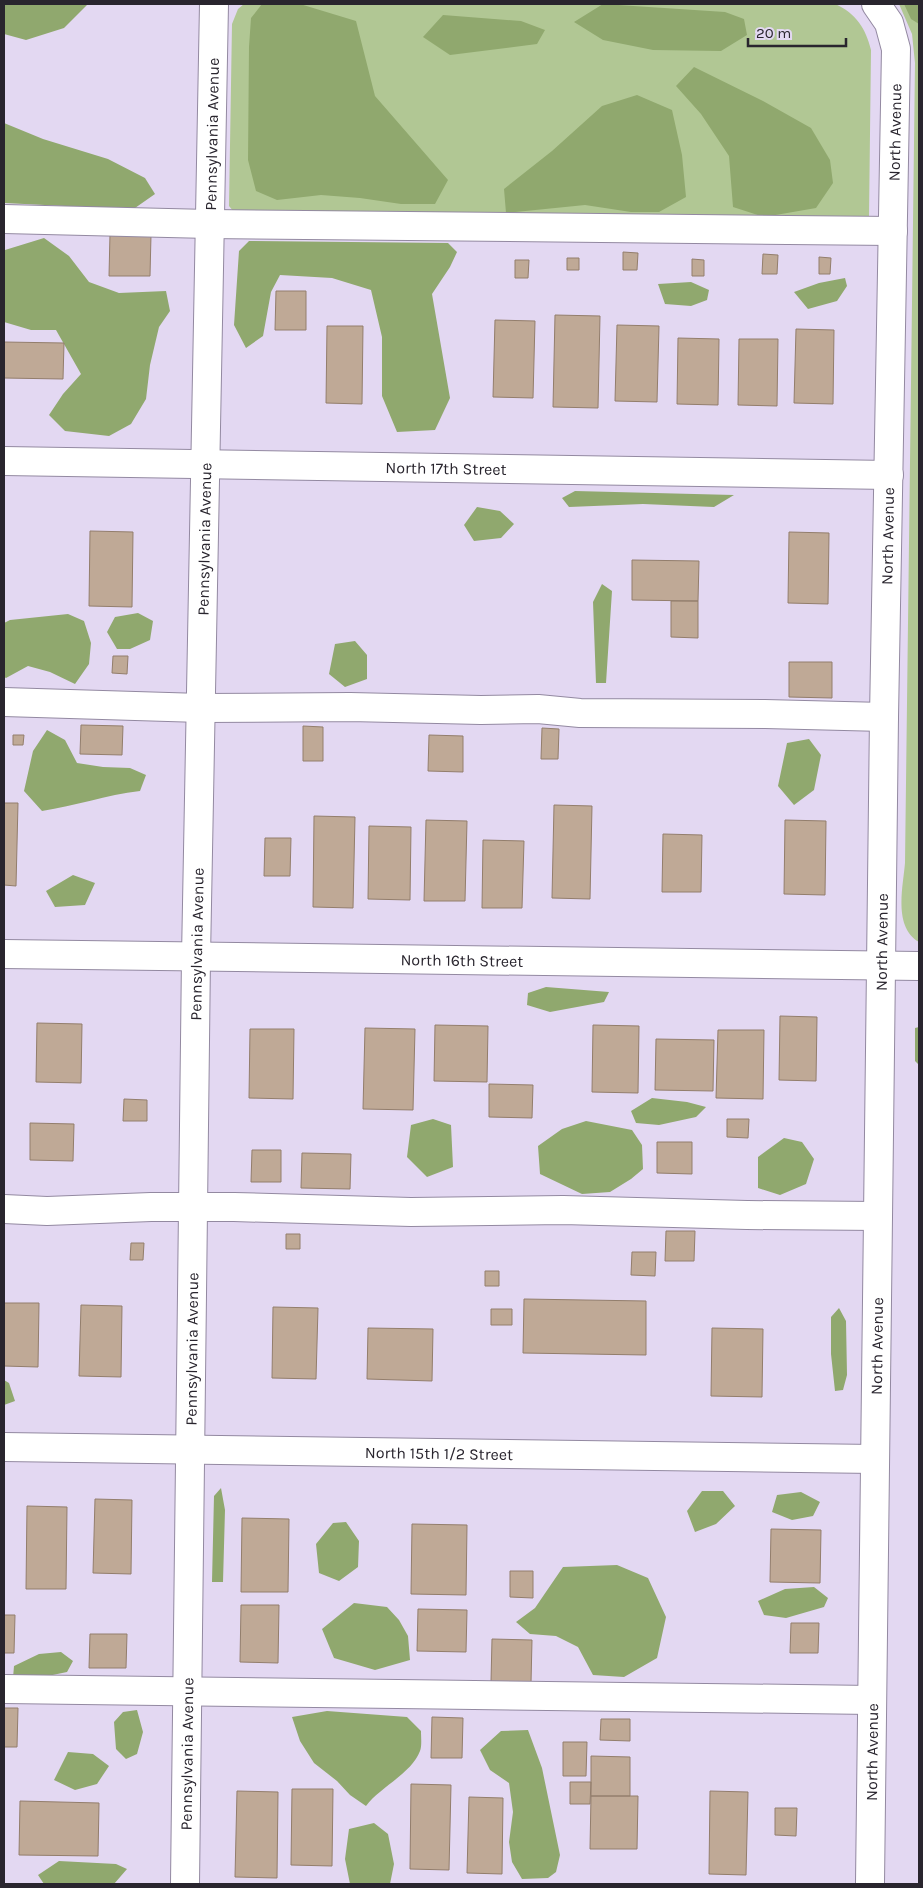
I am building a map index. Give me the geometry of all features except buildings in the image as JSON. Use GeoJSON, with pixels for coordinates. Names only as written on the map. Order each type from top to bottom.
{"type":"FeatureCollection","features":[{"type":"Feature","properties":{"kind":"street","name":"Pennsylvania Avenue"},"geometry":{"type":"LineString","coordinates":[[185,1884],[196,956],[214,4]]}},
{"type":"Feature","properties":{"kind":"street","name":"North Avenue"},"geometry":{"type":"LineString","coordinates":[[870,1884],[884,717],[896,48],[889,23],[876,4]]}},
{"type":"Feature","properties":{"kind":"street"},"geometry":{"type":"LineString","coordinates":[[4,219],[209,224],[893,231]]}},
{"type":"Feature","properties":{"kind":"street","name":"North 17th Street"},"geometry":{"type":"LineString","coordinates":[[4,461],[889,475]]}},
{"type":"Feature","properties":{"kind":"street"},"geometry":{"type":"LineString","coordinates":[[4,702],[201,708],[350,706],[481,710],[538,709],[580,713],[884,717]]}},
{"type":"Feature","properties":{"kind":"street","name":"North 16th Street"},"geometry":{"type":"LineString","coordinates":[[4,954],[919,966]]}},
{"type":"Feature","properties":{"kind":"street"},"geometry":{"type":"LineString","coordinates":[[4,1209],[47,1211],[193,1207],[411,1212],[563,1210],[748,1216],[878,1216]]}},
{"type":"Feature","properties":{"kind":"street","name":"North 15th 1/2 Street"},"geometry":{"type":"LineString","coordinates":[[4,1448],[875,1459]]}},
{"type":"Feature","properties":{"kind":"street"},"geometry":{"type":"LineString","coordinates":[[4,1689],[872,1700]]}},
{"type":"Feature","properties":{"kind":"green space"},"geometry":{"type":"Polygon","coordinates":[[[4,4],[87,5],[64,28],[26,40],[4,34],[4,4]]]}},
{"type":"Feature","properties":{"kind":"green space"},"geometry":{"type":"Polygon","coordinates":[[[244,4],[835,4],[849,12],[859,22],[871,50],[869,217],[862,224],[234,212],[229,206],[232,24],[238,9],[244,4]]]}},
{"type":"Feature","properties":{"kind":"green space"},"geometry":{"type":"Polygon","coordinates":[[[262,4],[300,4],[356,21],[375,96],[448,180],[435,204],[401,204],[321,195],[277,200],[256,191],[248,160],[249,47],[251,18],[262,4]]]}},
{"type":"Feature","properties":{"kind":"green space"},"geometry":{"type":"Polygon","coordinates":[[[603,4],[725,12],[744,19],[747,35],[721,51],[653,50],[603,40],[574,22],[603,4]]]}},
{"type":"Feature","properties":{"kind":"green space"},"geometry":{"type":"Polygon","coordinates":[[[899,4],[919,4],[919,942],[906,927],[901,906],[905,863],[915,63],[912,34],[899,4]]]}},
{"type":"Feature","properties":{"kind":"green space"},"geometry":{"type":"Polygon","coordinates":[[[904,4],[919,4],[919,24],[911,19],[904,4]]]}},
{"type":"Feature","properties":{"kind":"green space"},"geometry":{"type":"Polygon","coordinates":[[[443,15],[521,21],[545,30],[537,44],[450,55],[423,37],[443,15]]]}},
{"type":"Feature","properties":{"kind":"green space"},"geometry":{"type":"Polygon","coordinates":[[[694,67],[763,101],[811,128],[830,160],[833,183],[816,208],[764,217],[733,207],[729,156],[701,114],[676,86],[694,67]]]}},
{"type":"Feature","properties":{"kind":"green space"},"geometry":{"type":"Polygon","coordinates":[[[637,95],[672,110],[682,155],[686,197],[659,212],[631,212],[585,205],[506,213],[504,189],[552,151],[602,106],[637,95]]]}},
{"type":"Feature","properties":{"kind":"green space"},"geometry":{"type":"Polygon","coordinates":[[[4,123],[43,139],[108,159],[145,178],[155,194],[135,208],[4,203],[4,123]]]}},
{"type":"Feature","properties":{"kind":"green space"},"geometry":{"type":"Polygon","coordinates":[[[44,238],[69,256],[89,282],[119,293],[166,291],[170,311],[159,327],[150,365],[146,399],[131,424],[109,436],[65,431],[49,415],[63,394],[81,374],[56,330],[31,330],[4,322],[5,250],[44,238]]]}},
{"type":"Feature","properties":{"kind":"green space"},"geometry":{"type":"Polygon","coordinates":[[[249,241],[448,243],[457,252],[450,267],[432,294],[450,398],[435,430],[397,432],[382,396],[382,337],[371,290],[332,278],[280,275],[271,292],[263,336],[246,348],[234,325],[239,251],[249,241]]]}},
{"type":"Feature","properties":{"kind":"green space"},"geometry":{"type":"Polygon","coordinates":[[[845,278],[847,286],[837,301],[808,309],[794,292],[819,283],[845,278]]]}},
{"type":"Feature","properties":{"kind":"green space"},"geometry":{"type":"Polygon","coordinates":[[[691,282],[709,290],[707,300],[691,306],[665,304],[658,284],[691,282]]]}},
{"type":"Feature","properties":{"kind":"green space"},"geometry":{"type":"Polygon","coordinates":[[[575,491],[734,495],[714,507],[643,504],[569,507],[562,498],[575,491]]]}},
{"type":"Feature","properties":{"kind":"green space"},"geometry":{"type":"Polygon","coordinates":[[[477,507],[500,511],[514,524],[501,538],[474,541],[464,525],[477,507]]]}},
{"type":"Feature","properties":{"kind":"green space"},"geometry":{"type":"Polygon","coordinates":[[[602,584],[612,591],[606,683],[596,683],[593,602],[602,584]]]}},
{"type":"Feature","properties":{"kind":"green space"},"geometry":{"type":"Polygon","coordinates":[[[138,613],[153,621],[150,640],[130,649],[117,649],[107,632],[115,617],[138,613]]]}},
{"type":"Feature","properties":{"kind":"green space"},"geometry":{"type":"Polygon","coordinates":[[[68,614],[84,621],[91,643],[89,664],[75,684],[50,672],[28,666],[6,678],[4,677],[4,623],[10,620],[68,614]]]}},
{"type":"Feature","properties":{"kind":"green space"},"geometry":{"type":"Polygon","coordinates":[[[355,641],[367,655],[367,679],[345,687],[329,674],[335,644],[355,641]]]}},
{"type":"Feature","properties":{"kind":"green space"},"geometry":{"type":"Polygon","coordinates":[[[47,730],[65,740],[77,763],[103,767],[130,768],[146,775],[140,791],[42,811],[24,791],[33,751],[47,730]]]}},
{"type":"Feature","properties":{"kind":"green space"},"geometry":{"type":"Polygon","coordinates":[[[809,739],[821,755],[814,790],[794,805],[778,786],[787,743],[809,739]]]}},
{"type":"Feature","properties":{"kind":"green space"},"geometry":{"type":"Polygon","coordinates":[[[73,875],[95,883],[85,905],[55,907],[46,891],[73,875]]]}},
{"type":"Feature","properties":{"kind":"green space"},"geometry":{"type":"Polygon","coordinates":[[[546,987],[609,992],[604,1002],[550,1012],[527,1005],[528,993],[546,987]]]}},
{"type":"Feature","properties":{"kind":"green space"},"geometry":{"type":"Polygon","coordinates":[[[919,1027],[919,1065],[915,1061],[915,1028],[919,1027]]]}},
{"type":"Feature","properties":{"kind":"green space"},"geometry":{"type":"Polygon","coordinates":[[[652,1098],[687,1102],[706,1107],[696,1117],[659,1125],[636,1123],[631,1111],[652,1098]]]}},
{"type":"Feature","properties":{"kind":"green space"},"geometry":{"type":"Polygon","coordinates":[[[433,1119],[451,1125],[453,1167],[427,1177],[407,1157],[411,1125],[433,1119]]]}},
{"type":"Feature","properties":{"kind":"green space"},"geometry":{"type":"Polygon","coordinates":[[[586,1121],[632,1130],[642,1145],[643,1169],[610,1192],[582,1194],[540,1174],[538,1146],[562,1129],[586,1121]]]}},
{"type":"Feature","properties":{"kind":"green space"},"geometry":{"type":"Polygon","coordinates":[[[784,1138],[802,1142],[814,1159],[806,1184],[780,1195],[758,1188],[758,1157],[784,1138]]]}},
{"type":"Feature","properties":{"kind":"green space"},"geometry":{"type":"Polygon","coordinates":[[[839,1308],[846,1321],[847,1375],[843,1390],[835,1391],[831,1354],[831,1317],[839,1308]]]}},
{"type":"Feature","properties":{"kind":"green space"},"geometry":{"type":"Polygon","coordinates":[[[4,1380],[9,1383],[15,1401],[4,1405],[4,1380]]]}},
{"type":"Feature","properties":{"kind":"green space"},"geometry":{"type":"Polygon","coordinates":[[[221,1488],[225,1510],[223,1582],[212,1582],[214,1496],[221,1488]]]}},
{"type":"Feature","properties":{"kind":"green space"},"geometry":{"type":"Polygon","coordinates":[[[702,1491],[723,1491],[735,1506],[716,1524],[695,1532],[687,1511],[702,1491]]]}},
{"type":"Feature","properties":{"kind":"green space"},"geometry":{"type":"Polygon","coordinates":[[[801,1492],[820,1502],[813,1516],[792,1520],[772,1512],[777,1495],[801,1492]]]}},
{"type":"Feature","properties":{"kind":"green space"},"geometry":{"type":"Polygon","coordinates":[[[346,1522],[359,1541],[358,1567],[339,1581],[319,1573],[316,1544],[333,1523],[346,1522]]]}},
{"type":"Feature","properties":{"kind":"green space"},"geometry":{"type":"Polygon","coordinates":[[[617,1565],[648,1578],[666,1617],[657,1658],[624,1677],[593,1675],[578,1647],[556,1636],[530,1634],[516,1622],[535,1608],[563,1567],[617,1565]]]}},
{"type":"Feature","properties":{"kind":"green space"},"geometry":{"type":"Polygon","coordinates":[[[814,1587],[828,1598],[824,1607],[786,1618],[764,1615],[758,1601],[785,1589],[814,1587]]]}},
{"type":"Feature","properties":{"kind":"green space"},"geometry":{"type":"Polygon","coordinates":[[[354,1603],[387,1607],[399,1620],[408,1636],[410,1660],[375,1670],[334,1658],[322,1629],[354,1603]]]}},
{"type":"Feature","properties":{"kind":"green space"},"geometry":{"type":"Polygon","coordinates":[[[61,1652],[73,1661],[67,1672],[38,1678],[13,1678],[14,1666],[39,1654],[61,1652]]]}},
{"type":"Feature","properties":{"kind":"green space"},"geometry":{"type":"Polygon","coordinates":[[[137,1710],[143,1732],[137,1754],[126,1759],[116,1749],[114,1722],[123,1712],[137,1710]]]}},
{"type":"Feature","properties":{"kind":"green space"},"geometry":{"type":"Polygon","coordinates":[[[327,1711],[407,1717],[421,1731],[421,1749],[416,1759],[403,1774],[366,1806],[350,1795],[337,1781],[314,1763],[300,1741],[292,1717],[327,1711]]]}},
{"type":"Feature","properties":{"kind":"green space"},"geometry":{"type":"Polygon","coordinates":[[[528,1730],[542,1768],[560,1855],[556,1872],[548,1878],[522,1879],[512,1862],[509,1842],[513,1812],[509,1783],[490,1770],[480,1750],[501,1731],[528,1730]]]}},
{"type":"Feature","properties":{"kind":"green space"},"geometry":{"type":"Polygon","coordinates":[[[68,1752],[93,1754],[109,1766],[97,1784],[75,1790],[54,1780],[68,1752]]]}},
{"type":"Feature","properties":{"kind":"green space"},"geometry":{"type":"Polygon","coordinates":[[[374,1823],[388,1834],[394,1864],[390,1884],[350,1884],[345,1859],[349,1829],[374,1823]]]}},
{"type":"Feature","properties":{"kind":"green space"},"geometry":{"type":"Polygon","coordinates":[[[59,1861],[116,1864],[127,1869],[114,1884],[44,1884],[38,1875],[59,1861]]]}}]}
